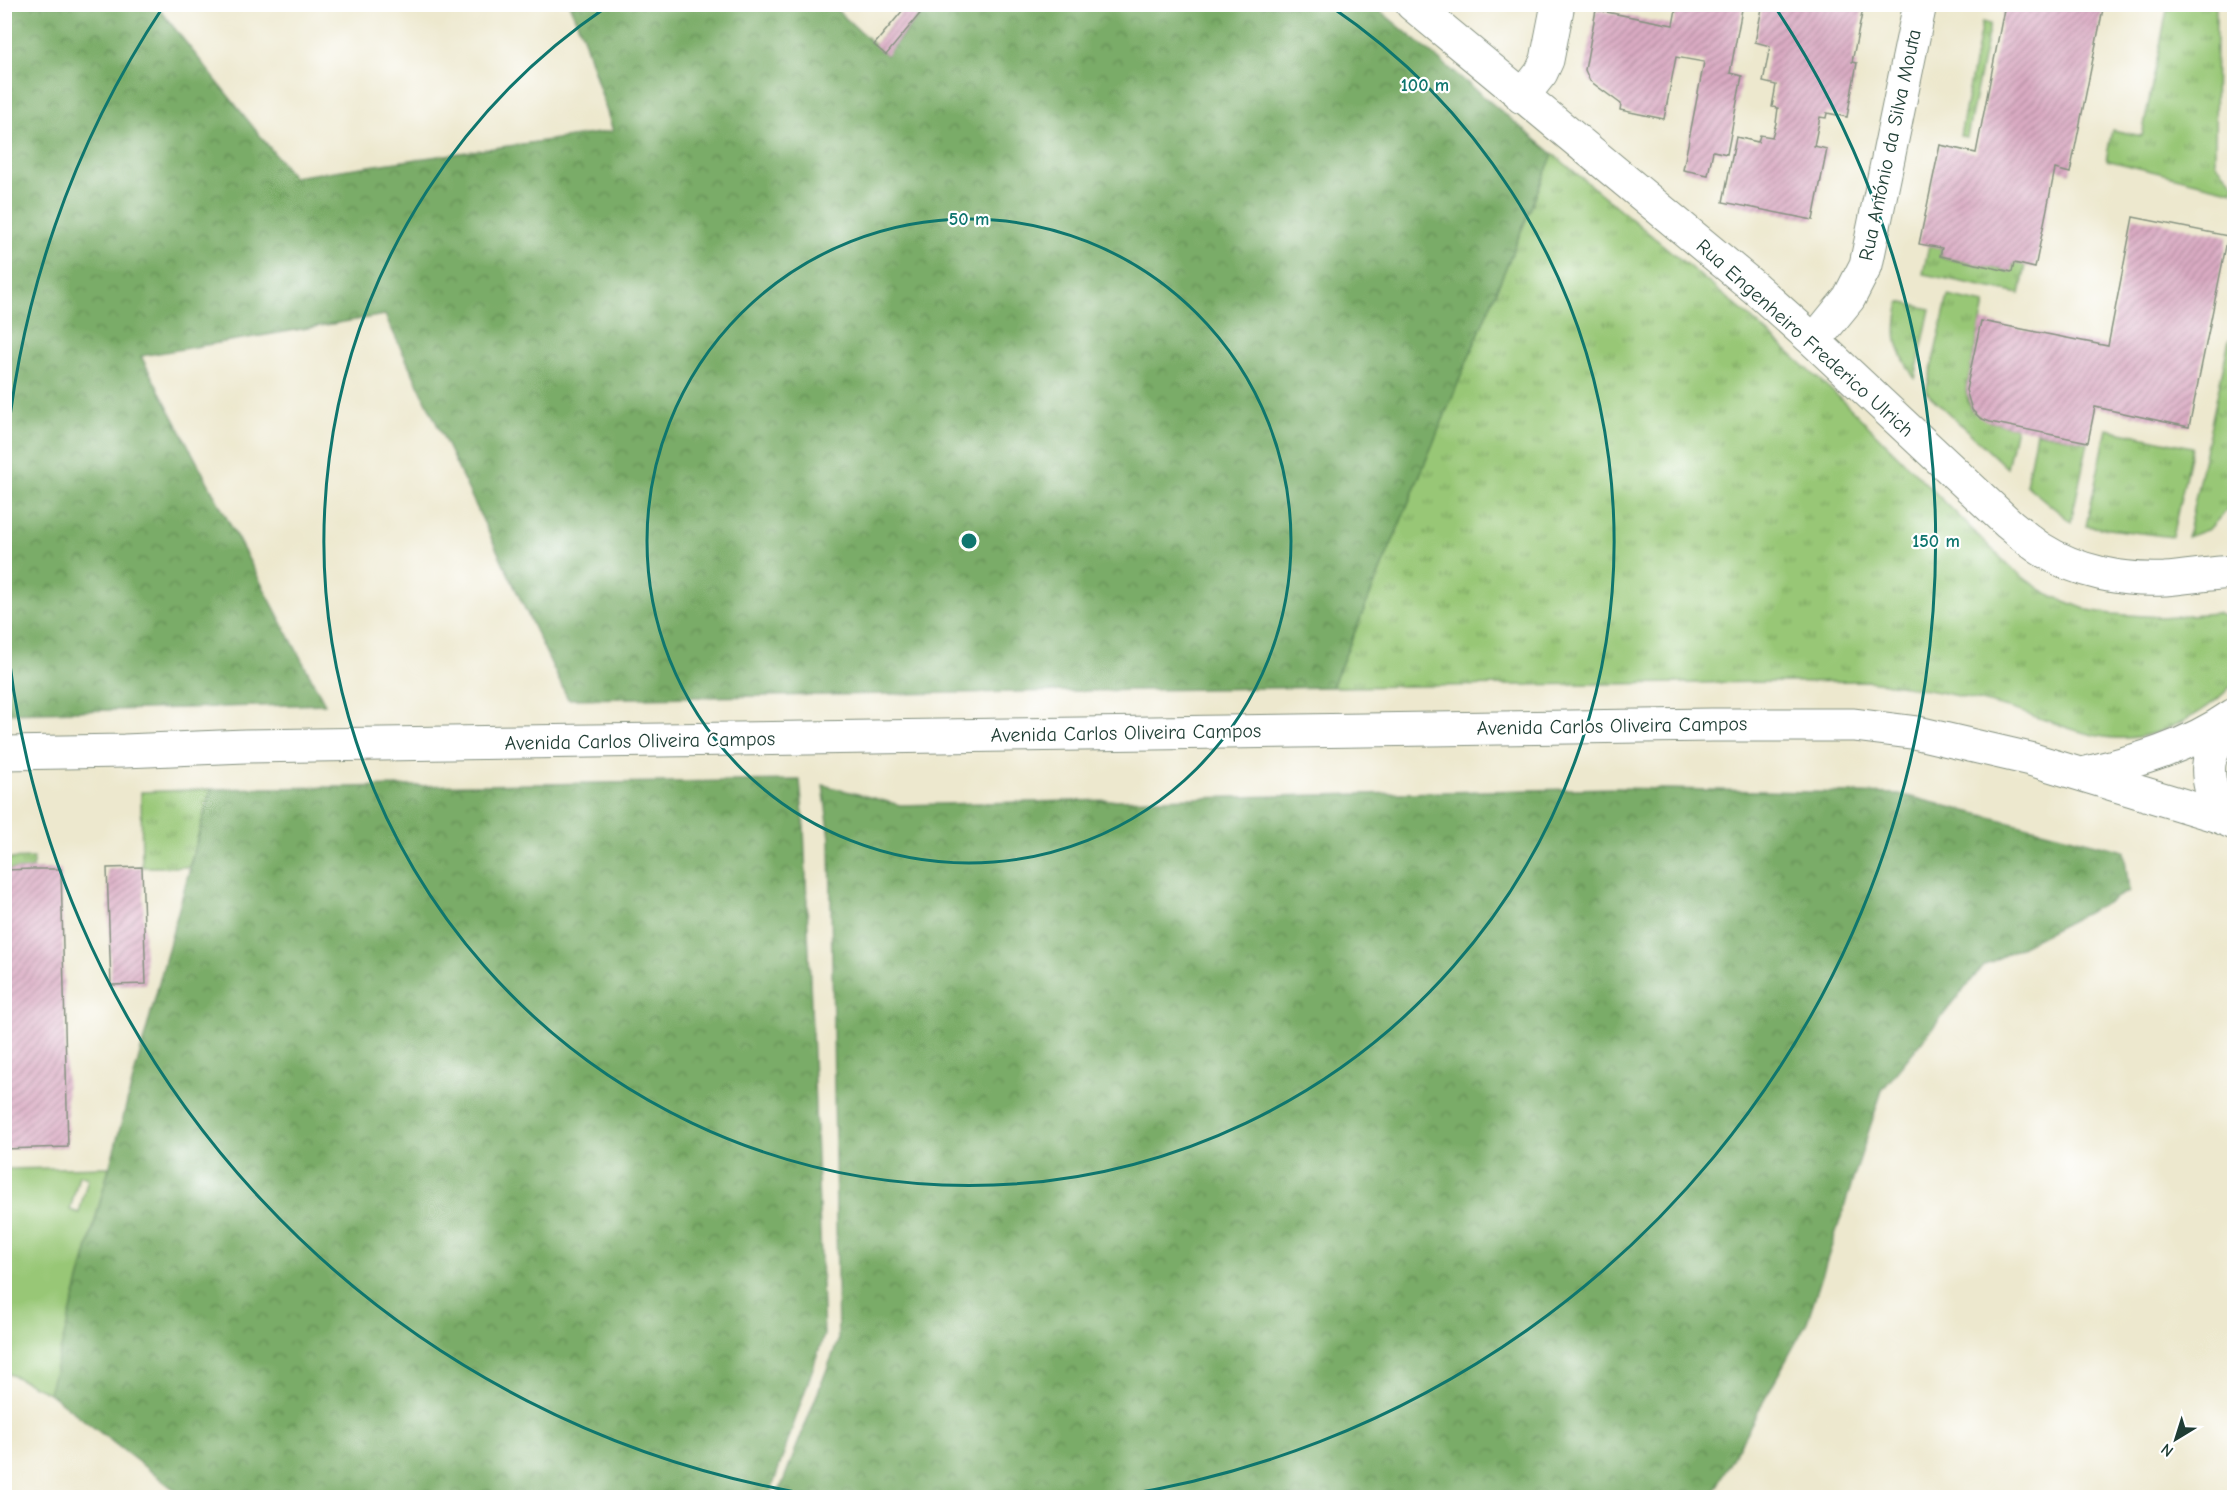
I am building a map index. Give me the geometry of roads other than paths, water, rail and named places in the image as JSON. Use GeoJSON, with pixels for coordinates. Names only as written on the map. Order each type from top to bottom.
{"type":"FeatureCollection","features":[{"type":"Feature","properties":{"kind":"main road","name":"Rua Engenheiro Frederico Ulrich"},"geometry":{"type":"LineString","coordinates":[[1412,4],[1755,288],[2008,524],[2050,554],[2097,573],[2130,578],[2164,579],[2235,572]]}},
{"type":"Feature","properties":{"kind":"main road"},"geometry":{"type":"LineString","coordinates":[[1522,97],[1541,73],[1547,60],[1558,4]]}},
{"type":"Feature","properties":{"kind":"main road","name":"Rua António da Silva Mouta"},"geometry":{"type":"LineString","coordinates":[[1814,341],[1849,298],[1866,265],[1920,4]]}},
{"type":"Feature","properties":{"kind":"main road"},"geometry":{"type":"LineString","coordinates":[[2082,774],[2168,751],[2212,731],[2235,715]]}},
{"type":"Feature","properties":{"kind":"main road"},"geometry":{"type":"LineString","coordinates":[[2226,820],[2208,774],[2210,755],[2220,738],[2235,721]]}},
{"type":"Feature","properties":{"kind":"main road","name":"Avenida Carlos Oliveira Campos"},"geometry":{"type":"LineString","coordinates":[[4,753],[245,746],[1724,724],[1842,725],[1918,733],[2020,756],[2226,820]]}}]}
